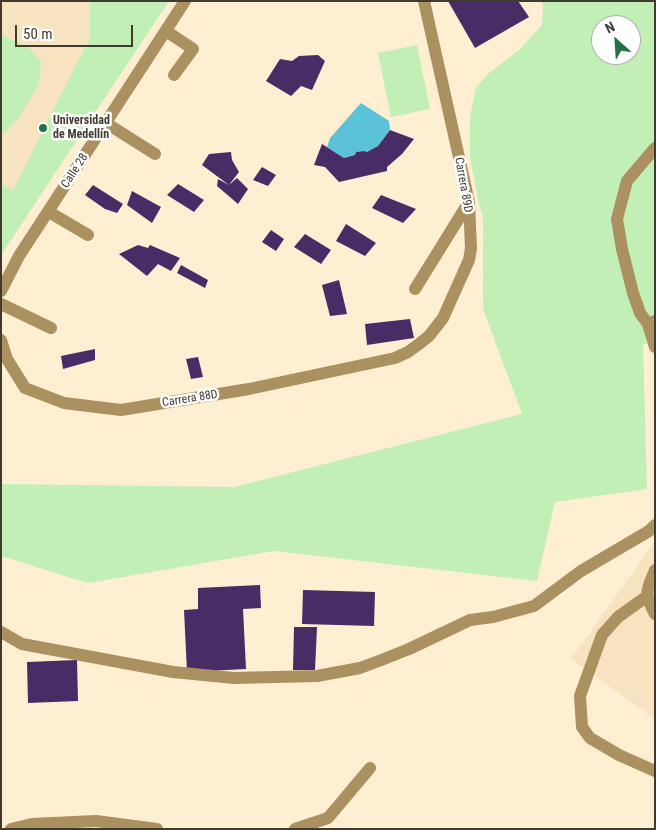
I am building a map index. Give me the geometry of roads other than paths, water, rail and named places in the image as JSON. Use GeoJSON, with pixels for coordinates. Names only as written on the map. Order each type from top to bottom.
{"type":"FeatureCollection","features":[{"type":"Feature","properties":{"kind":"street","name":"Calle 28"},"geometry":{"type":"LineString","coordinates":[[1,292],[19,256],[185,1]]}},
{"type":"Feature","properties":{"kind":"street","name":"Carrera 89D"},"geometry":{"type":"LineString","coordinates":[[408,352],[429,336],[442,318],[469,260],[471,248],[469,202],[424,1]]}},
{"type":"Feature","properties":{"kind":"street"},"geometry":{"type":"LineString","coordinates":[[166,31],[194,49],[174,75]]}},
{"type":"Feature","properties":{"kind":"street"},"geometry":{"type":"LineString","coordinates":[[106,123],[155,154]]}},
{"type":"Feature","properties":{"kind":"street"},"geometry":{"type":"LineString","coordinates":[[655,148],[627,180],[617,219],[633,293],[640,313],[652,323],[655,347]]}},
{"type":"Feature","properties":{"kind":"street"},"geometry":{"type":"LineString","coordinates":[[415,289],[469,202]]}},
{"type":"Feature","properties":{"kind":"street"},"geometry":{"type":"LineString","coordinates":[[49,212],[88,234]]}},
{"type":"Feature","properties":{"kind":"street"},"geometry":{"type":"LineString","coordinates":[[1,304],[51,328]]}},
{"type":"Feature","properties":{"kind":"street","name":"Carrera 88D"},"geometry":{"type":"LineString","coordinates":[[1,340],[7,360],[25,388],[64,403],[121,410],[290,381],[394,358],[408,352]]}},
{"type":"Feature","properties":{"kind":"street"},"geometry":{"type":"LineString","coordinates":[[1,632],[22,644],[173,672],[234,678],[317,676],[360,668],[410,649],[470,620],[492,617],[534,606],[581,571],[653,531]]}},
{"type":"Feature","properties":{"kind":"street"},"geometry":{"type":"LineString","coordinates":[[655,570],[649,583],[646,597],[655,614]]}},
{"type":"Feature","properties":{"kind":"street"},"geometry":{"type":"LineString","coordinates":[[646,597],[618,617],[602,635],[580,696],[582,727],[590,738],[619,755],[655,772]]}},
{"type":"Feature","properties":{"kind":"street"},"geometry":{"type":"LineString","coordinates":[[295,829],[328,818],[370,768]]}},
{"type":"Feature","properties":{"kind":"street"},"geometry":{"type":"LineString","coordinates":[[11,829],[32,824],[96,821],[157,829]]}},
{"type":"Feature","properties":{"kind":"water"},"geometry":{"type":"Polygon","coordinates":[[[361,103],[389,121],[390,130],[378,146],[367,152],[356,152],[355,155],[344,158],[327,147],[330,138],[361,103]]]}},
{"type":"Feature","properties":{"kind":"place","name":"Universidad de Medellín"},"geometry":{"type":"Point","coordinates":[43,128]}}]}
